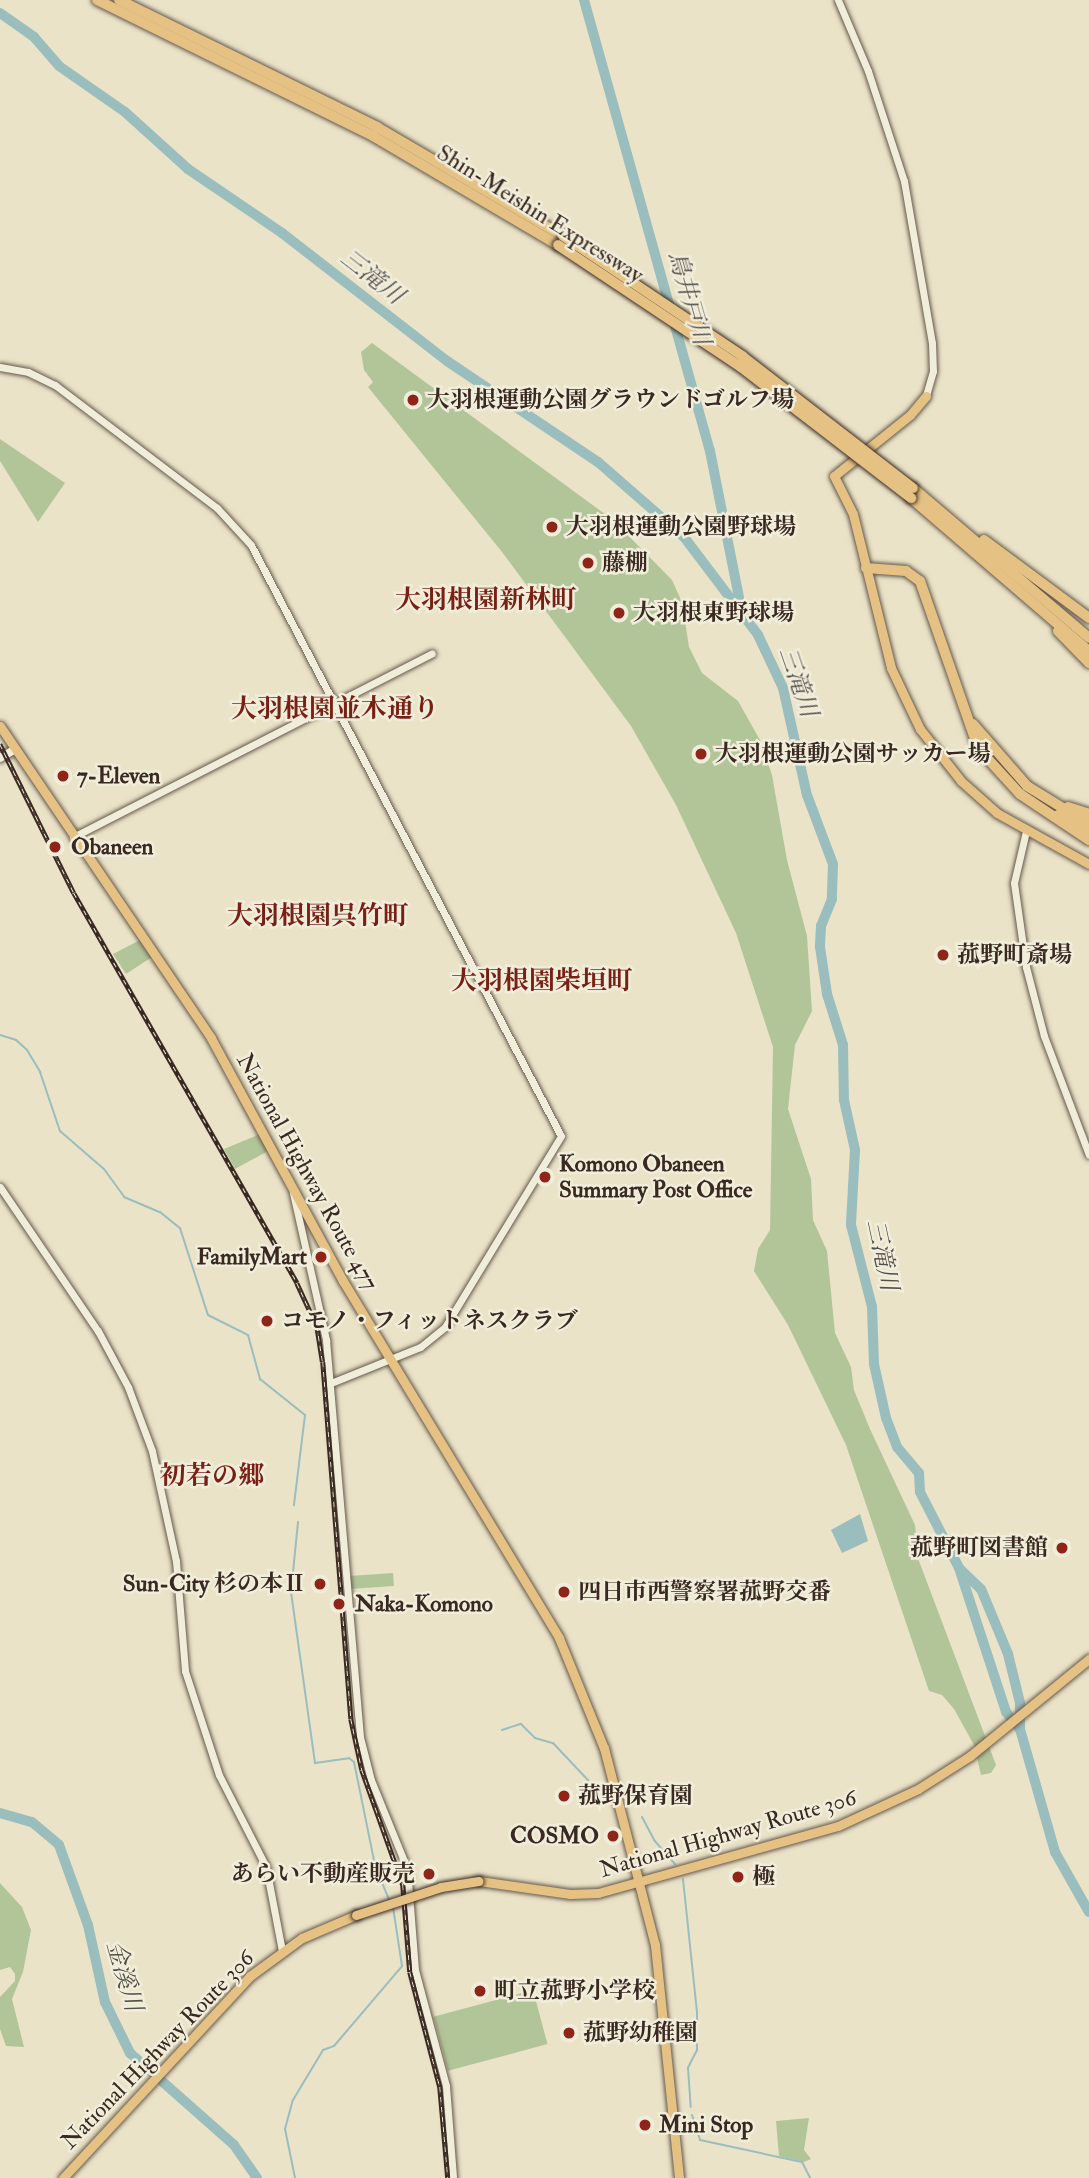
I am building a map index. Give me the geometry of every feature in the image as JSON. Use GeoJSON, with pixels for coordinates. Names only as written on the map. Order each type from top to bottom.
{"type":"FeatureCollection","features":[{"type":"Feature","properties":{"kind":"highway","name":"Shin-Meishin Expressway"},"geometry":{"type":"LineString","coordinates":[[97,0],[205,45]]}},
{"type":"Feature","properties":{"kind":"highway","name":"Shin-Meishin Expressway"},"geometry":{"type":"LineString","coordinates":[[119,0],[373,136],[561,241],[741,367],[912,493],[1089,651]]}},
{"type":"Feature","properties":{"kind":"highway"},"geometry":{"type":"LineString","coordinates":[[926,396],[910,415],[834,476],[853,514],[891,668],[920,729],[971,790],[1026,831],[1089,864]]}},
{"type":"Feature","properties":{"kind":"highway","name":"Shin-Meishin Expressway"},"geometry":{"type":"LineString","coordinates":[[912,493],[924,497],[1089,638]]}},
{"type":"Feature","properties":{"kind":"highway"},"geometry":{"type":"LineString","coordinates":[[924,497],[1089,618]]}},
{"type":"Feature","properties":{"kind":"highway"},"geometry":{"type":"LineString","coordinates":[[866,568],[906,571],[920,581],[978,748],[1024,790],[1089,840]]}},
{"type":"Feature","properties":{"kind":"highway"},"geometry":{"type":"LineString","coordinates":[[1015,587],[1089,663]]}},
{"type":"Feature","properties":{"kind":"highway","name":"National Highway Route 477"},"geometry":{"type":"LineString","coordinates":[[0,726],[211,1038],[392,1359],[559,1638],[604,1748],[659,1967],[679,2178]]}},
{"type":"Feature","properties":{"kind":"highway"},"geometry":{"type":"LineString","coordinates":[[1024,790],[1089,814]]}},
{"type":"Feature","properties":{"kind":"highway"},"geometry":{"type":"LineString","coordinates":[[1024,790],[1089,824]]}},
{"type":"Feature","properties":{"kind":"highway"},"geometry":{"type":"LineString","coordinates":[[1024,790],[1089,831]]}},
{"type":"Feature","properties":{"kind":"highway","name":"National Highway Route 306"},"geometry":{"type":"LineString","coordinates":[[63,2178],[250,1976],[282,1951],[356,1915],[441,1887],[479,1881],[570,1894],[639,1882],[838,1826],[918,1789],[970,1756],[1089,1659]]}},
{"type":"Feature","properties":{"kind":"main road"},"geometry":{"type":"LineString","coordinates":[[0,758],[14,750]]}},
{"type":"Feature","properties":{"kind":"street"},"geometry":{"type":"LineString","coordinates":[[838,0],[881,106],[908,200],[932,343],[933,371],[926,396]]}},
{"type":"Feature","properties":{"kind":"street"},"geometry":{"type":"LineString","coordinates":[[0,368],[28,372],[55,385],[228,517],[261,559],[561,1136],[445,1327],[420,1347],[331,1383]]}},
{"type":"Feature","properties":{"kind":"street"},"geometry":{"type":"LineString","coordinates":[[73,837],[432,653]]}},
{"type":"Feature","properties":{"kind":"street"},"geometry":{"type":"LineString","coordinates":[[1026,831],[1014,883],[1026,967],[1044,1036],[1089,1155]]}},
{"type":"Feature","properties":{"kind":"street"},"geometry":{"type":"LineString","coordinates":[[292,1185],[313,1266],[331,1383],[360,1737],[407,1868],[415,1970],[446,2086],[453,2178]]}},
{"type":"Feature","properties":{"kind":"street"},"geometry":{"type":"LineString","coordinates":[[0,1187],[99,1331],[128,1387],[152,1451],[176,1561],[186,1671],[219,1775],[266,1867],[282,1951]]}},
{"type":"Feature","properties":{"kind":"green space"},"geometry":{"type":"Polygon","coordinates":[[[372,343],[613,520],[672,580],[682,602],[689,647],[702,673],[738,701],[760,740],[772,775],[787,860],[807,936],[812,1011],[795,1045],[788,1109],[811,1179],[813,1220],[827,1251],[835,1333],[851,1367],[854,1390],[870,1429],[915,1525],[919,1561],[996,1765],[991,1773],[981,1775],[974,1745],[954,1709],[942,1695],[929,1691],[846,1445],[788,1325],[754,1271],[758,1249],[770,1230],[773,1047],[736,933],[676,805],[631,726],[502,552],[368,387],[373,382],[364,370],[361,352],[372,343]]]}},
{"type":"Feature","properties":{"kind":"green space"},"geometry":{"type":"Polygon","coordinates":[[[0,439],[65,483],[38,522],[0,461],[0,439]]]}},
{"type":"Feature","properties":{"kind":"green space"},"geometry":{"type":"Polygon","coordinates":[[[140,940],[152,957],[126,974],[113,954],[140,940]]]}},
{"type":"Feature","properties":{"kind":"green space"},"geometry":{"type":"Polygon","coordinates":[[[260,1134],[268,1151],[235,1169],[224,1149],[260,1134]]]}},
{"type":"Feature","properties":{"kind":"green space"},"geometry":{"type":"Polygon","coordinates":[[[393,1573],[394,1586],[350,1589],[349,1576],[393,1573]]]}},
{"type":"Feature","properties":{"kind":"green space"},"geometry":{"type":"Polygon","coordinates":[[[0,1883],[22,1907],[31,1930],[23,1972],[12,1999],[24,2047],[6,2046],[0,2029],[0,1997],[15,1981],[15,1974],[10,1967],[0,1970],[0,1883]]]}},
{"type":"Feature","properties":{"kind":"green space"},"geometry":{"type":"Polygon","coordinates":[[[533,1990],[547,2044],[448,2071],[434,2017],[533,1990]]]}},
{"type":"Feature","properties":{"kind":"green space"},"geometry":{"type":"Polygon","coordinates":[[[809,2118],[804,2150],[811,2159],[804,2162],[779,2156],[776,2121],[809,2118]]]}},
{"type":"Feature","properties":{"kind":"water"},"geometry":{"type":"Polygon","coordinates":[[[860,1514],[868,1541],[842,1553],[831,1530],[860,1514]]]}},
{"type":"Feature","properties":{"kind":"waterway","name":"鳥井戸川"},"geometry":{"type":"LineString","coordinates":[[584,0],[710,451],[741,607]]}},
{"type":"Feature","properties":{"kind":"waterway","name":"三滝川"},"geometry":{"type":"LineString","coordinates":[[0,13],[34,37],[59,66],[125,112],[188,169],[282,233],[447,361],[598,462],[684,537],[758,635],[783,688],[807,795],[833,864],[832,899],[821,926],[820,947],[827,994],[843,1045],[844,1100],[855,1150],[851,1225],[872,1307],[874,1364],[886,1418],[897,1447],[919,1473],[920,1492],[959,1568],[1006,1712],[1020,1729]]}},
{"type":"Feature","properties":{"kind":"waterway"},"geometry":{"type":"LineString","coordinates":[[0,1035],[16,1040],[27,1050],[40,1072],[60,1131],[104,1169],[124,1197],[160,1212],[180,1228],[208,1315],[248,1335],[260,1379],[305,1415],[294,1505]]}},
{"type":"Feature","properties":{"kind":"waterway"},"geometry":{"type":"LineString","coordinates":[[298,1522],[291,1592],[315,1763],[349,1758],[354,1762],[375,1865],[389,1899]]}},
{"type":"Feature","properties":{"kind":"waterway","name":"三滝川"},"geometry":{"type":"LineString","coordinates":[[959,1568],[981,1589],[1008,1654],[1020,1703],[1020,1729],[1055,1852],[1089,1912]]}},
{"type":"Feature","properties":{"kind":"waterway"},"geometry":{"type":"LineString","coordinates":[[502,1730],[521,1724],[535,1738],[553,1743],[601,1794]]}},
{"type":"Feature","properties":{"kind":"waterway"},"geometry":{"type":"LineString","coordinates":[[628,1796],[635,1801]]}},
{"type":"Feature","properties":{"kind":"waterway","name":"金溪川"},"geometry":{"type":"LineString","coordinates":[[0,1813],[32,1822],[59,1845],[88,1925],[105,2002],[130,2053],[234,2145],[257,2178]]}},
{"type":"Feature","properties":{"kind":"waterway"},"geometry":{"type":"LineString","coordinates":[[642,1817],[654,1840],[675,1864]]}},
{"type":"Feature","properties":{"kind":"waterway"},"geometry":{"type":"LineString","coordinates":[[683,1879],[697,2012],[697,2050],[688,2068],[691,2107]]}},
{"type":"Feature","properties":{"kind":"waterway"},"geometry":{"type":"LineString","coordinates":[[295,2178],[285,2129],[293,2100],[323,2050],[334,2046],[402,1966],[393,1907]]}},
{"type":"Feature","properties":{"kind":"waterway"},"geometry":{"type":"LineString","coordinates":[[692,2115],[700,2140],[802,2162],[810,2178]]}},
{"type":"Feature","properties":{"kind":"railway"},"geometry":{"type":"LineString","coordinates":[[0,744],[74,893],[297,1283],[317,1326],[323,1362],[351,1719],[362,1770],[403,1885],[410,1972],[440,2087],[448,2178]]}},
{"type":"Feature","properties":{"kind":"place","name":"大羽根運動公園グラウンドゴルフ場"},"geometry":{"type":"Point","coordinates":[413,400]}},
{"type":"Feature","properties":{"kind":"place","name":"大羽根運動公園野球場"},"geometry":{"type":"Point","coordinates":[552,527]}},
{"type":"Feature","properties":{"kind":"place","name":"藤棚"},"geometry":{"type":"Point","coordinates":[588,563]}},
{"type":"Feature","properties":{"kind":"place","name":"大羽根東野球場"},"geometry":{"type":"Point","coordinates":[619,613]}},
{"type":"Feature","properties":{"kind":"place","name":"大羽根運動公園サッカー場"},"geometry":{"type":"Point","coordinates":[701,754]}},
{"type":"Feature","properties":{"kind":"place","name":"7-Eleven"},"geometry":{"type":"Point","coordinates":[63,776]}},
{"type":"Feature","properties":{"kind":"place","name":"Obaneen"},"geometry":{"type":"Point","coordinates":[55,847]}},
{"type":"Feature","properties":{"kind":"place","name":"菰野町斎場"},"geometry":{"type":"Point","coordinates":[943,955]}},
{"type":"Feature","properties":{"kind":"place","name":"Komono Obaneen Summary Post Office"},"geometry":{"type":"Point","coordinates":[545,1177]}},
{"type":"Feature","properties":{"kind":"place","name":"FamilyMart"},"geometry":{"type":"Point","coordinates":[321,1257]}},
{"type":"Feature","properties":{"kind":"place","name":"コモノ・フィットネスクラブ"},"geometry":{"type":"Point","coordinates":[267,1321]}},
{"type":"Feature","properties":{"kind":"place","name":"菰野町図書館"},"geometry":{"type":"Point","coordinates":[1062,1548]}},
{"type":"Feature","properties":{"kind":"place","name":"Sun-City 杉の本Ⅱ"},"geometry":{"type":"Point","coordinates":[320,1584]}},
{"type":"Feature","properties":{"kind":"place","name":"四日市西警察署菰野交番"},"geometry":{"type":"Point","coordinates":[564,1592]}},
{"type":"Feature","properties":{"kind":"place","name":"Naka-Komono"},"geometry":{"type":"Point","coordinates":[339,1604]}},
{"type":"Feature","properties":{"kind":"place","name":"菰野保育園"},"geometry":{"type":"Point","coordinates":[564,1796]}},
{"type":"Feature","properties":{"kind":"place","name":"COSMO"},"geometry":{"type":"Point","coordinates":[613,1836]}},
{"type":"Feature","properties":{"kind":"place","name":"あらい不動産販売"},"geometry":{"type":"Point","coordinates":[429,1874]}},
{"type":"Feature","properties":{"kind":"place","name":"極"},"geometry":{"type":"Point","coordinates":[738,1877]}},
{"type":"Feature","properties":{"kind":"place","name":"町立菰野小学校"},"geometry":{"type":"Point","coordinates":[480,1991]}},
{"type":"Feature","properties":{"kind":"place","name":"菰野幼稚園"},"geometry":{"type":"Point","coordinates":[569,2033]}},
{"type":"Feature","properties":{"kind":"place","name":"Mini Stop"},"geometry":{"type":"Point","coordinates":[645,2125]}},
{"type":"Feature","properties":{"kind":"district","name":"大羽根園新林町"},"geometry":{"type":"Point","coordinates":[486,601]}},
{"type":"Feature","properties":{"kind":"district","name":"大羽根園並木通り"},"geometry":{"type":"Point","coordinates":[335,710]}},
{"type":"Feature","properties":{"kind":"district","name":"大羽根園呉竹町"},"geometry":{"type":"Point","coordinates":[318,917]}},
{"type":"Feature","properties":{"kind":"district","name":"大羽根園柴垣町"},"geometry":{"type":"Point","coordinates":[542,982]}},
{"type":"Feature","properties":{"kind":"district","name":"初若の郷"},"geometry":{"type":"Point","coordinates":[212,1477]}}]}
